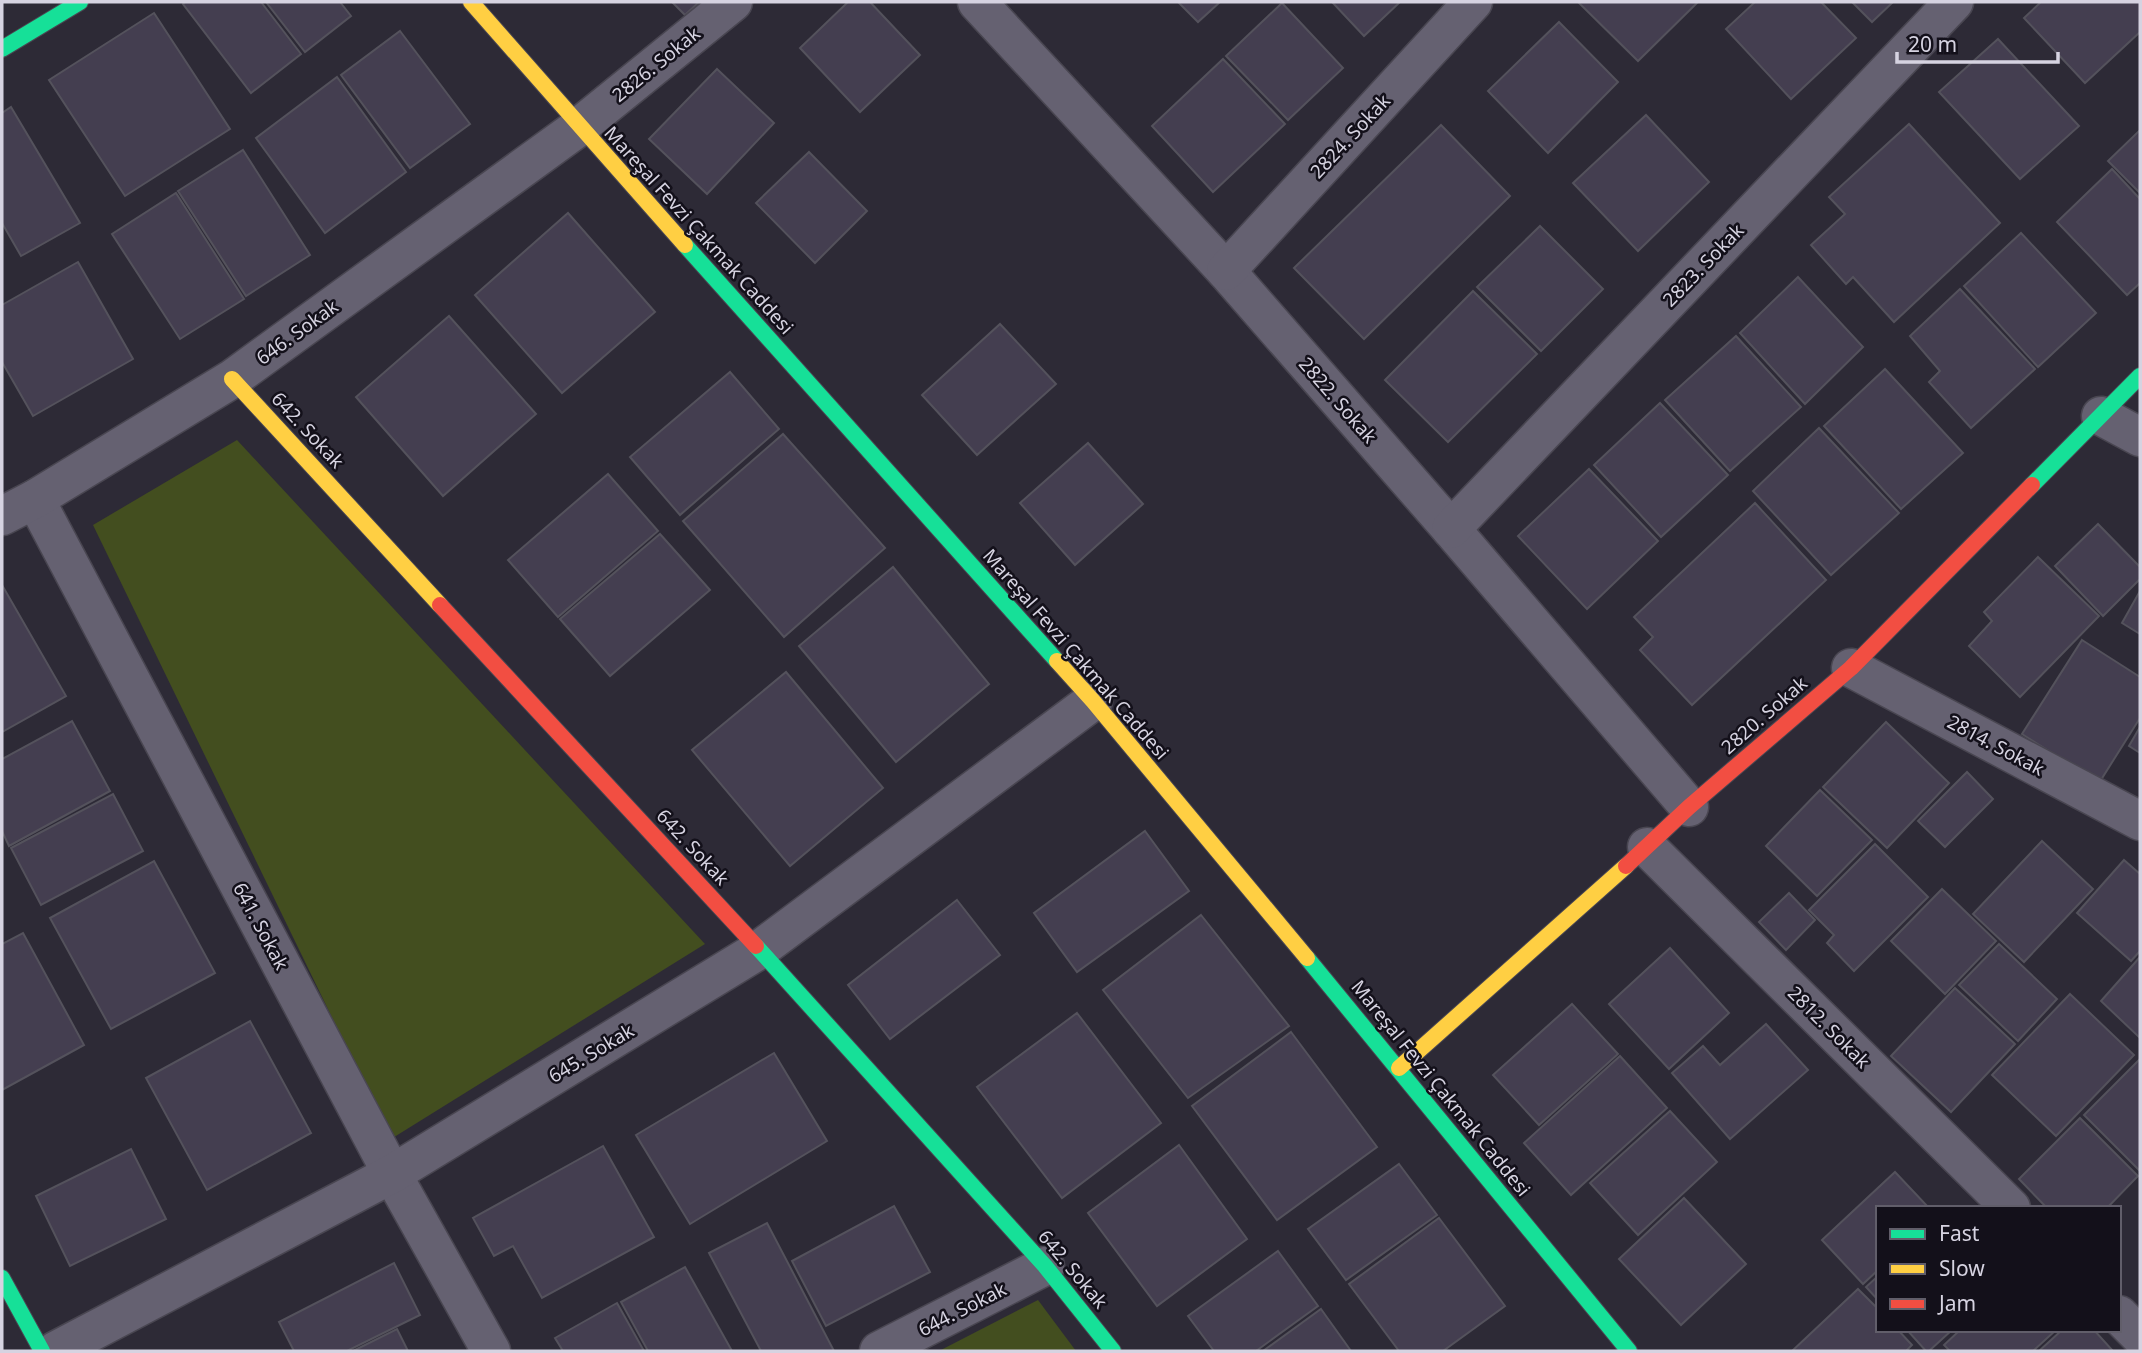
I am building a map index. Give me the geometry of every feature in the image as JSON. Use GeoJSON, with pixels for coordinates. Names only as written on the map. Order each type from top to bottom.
{"type":"FeatureCollection","features":[{"type":"Feature","properties":{"kind":"street"},"geometry":{"type":"LineString","coordinates":[[2,50],[80,2]]}},
{"type":"Feature","properties":{"kind":"street","name":"Mareşal Fevzi Çakmak Caddesi"},"geometry":{"type":"LineString","coordinates":[[471,2],[579,127],[1093,701],[1399,1068],[1629,1351]]}},
{"type":"Feature","properties":{"kind":"street","name":"2826. Sokak"},"geometry":{"type":"LineString","coordinates":[[579,127],[733,2]]}},
{"type":"Feature","properties":{"kind":"street","name":"2824. Sokak"},"geometry":{"type":"LineString","coordinates":[[1226,271],[1473,2]]}},
{"type":"Feature","properties":{"kind":"street","name":"2823. Sokak"},"geometry":{"type":"LineString","coordinates":[[1451,529],[1954,2]]}},
{"type":"Feature","properties":{"kind":"street","name":"2822. Sokak"},"geometry":{"type":"LineString","coordinates":[[985,5],[1226,271],[1689,807]]}},
{"type":"Feature","properties":{"kind":"street","name":"646. Sokak"},"geometry":{"type":"LineString","coordinates":[[2,516],[35,499],[232,379],[579,127]]}},
{"type":"Feature","properties":{"kind":"street","name":"2820. Sokak"},"geometry":{"type":"LineString","coordinates":[[1399,1068],[1689,807],[1851,668],[2140,376]]}},
{"type":"Feature","properties":{"kind":"street","name":"642. Sokak"},"geometry":{"type":"LineString","coordinates":[[232,379],[759,950],[1045,1266],[1113,1351]]}},
{"type":"Feature","properties":{"kind":"street"},"geometry":{"type":"LineString","coordinates":[[2101,416],[2140,437]]}},
{"type":"Feature","properties":{"kind":"street","name":"641. Sokak"},"geometry":{"type":"LineString","coordinates":[[35,499],[392,1174],[491,1351]]}},
{"type":"Feature","properties":{"kind":"street","name":"2814. Sokak"},"geometry":{"type":"LineString","coordinates":[[1851,668],[2140,821]]}},
{"type":"Feature","properties":{"kind":"street","name":"645. Sokak"},"geometry":{"type":"LineString","coordinates":[[55,1351],[392,1174],[759,950],[1093,701]]}},
{"type":"Feature","properties":{"kind":"street","name":"2812. Sokak"},"geometry":{"type":"LineString","coordinates":[[1647,847],[2009,1206]]}},
{"type":"Feature","properties":{"kind":"street","name":"644. Sokak"},"geometry":{"type":"LineString","coordinates":[[879,1351],[1045,1266]]}},
{"type":"Feature","properties":{"kind":"street"},"geometry":{"type":"LineString","coordinates":[[2,1278],[41,1351]]}},
{"type":"Feature","properties":{"kind":"street"},"geometry":{"type":"LineString","coordinates":[[2121,1317],[2140,1336]]}},
{"type":"Feature","properties":{"kind":"green space"},"geometry":{"type":"Polygon","coordinates":[[[237,440],[705,944],[391,1139],[93,525],[237,440]]]}},
{"type":"Feature","properties":{"kind":"green space"},"geometry":{"type":"Polygon","coordinates":[[[1038,1300],[1076,1351],[939,1351],[1038,1300]]]}},
{"type":"Feature","properties":{"kind":"building"},"geometry":{"type":"Polygon","coordinates":[[[261,2],[301,54],[251,93],[183,4],[261,2]]]}},
{"type":"Feature","properties":{"kind":"building"},"geometry":{"type":"Polygon","coordinates":[[[266,2],[340,2],[351,16],[305,52],[266,2]]]}},
{"type":"Feature","properties":{"kind":"building"},"geometry":{"type":"Polygon","coordinates":[[[672,2],[699,2],[685,15],[672,2]]]}},
{"type":"Feature","properties":{"kind":"building"},"geometry":{"type":"Polygon","coordinates":[[[848,2],[870,2],[920,55],[860,112],[800,48],[848,2]]]}},
{"type":"Feature","properties":{"kind":"building"},"geometry":{"type":"Polygon","coordinates":[[[1178,2],[1220,2],[1198,22],[1178,2]]]}},
{"type":"Feature","properties":{"kind":"building"},"geometry":{"type":"Polygon","coordinates":[[[1332,2],[1400,2],[1364,36],[1332,2]]]}},
{"type":"Feature","properties":{"kind":"building"},"geometry":{"type":"Polygon","coordinates":[[[1578,2],[1698,2],[1638,61],[1578,2]]]}},
{"type":"Feature","properties":{"kind":"building"},"geometry":{"type":"Polygon","coordinates":[[[1755,2],[1821,2],[1856,38],[1791,99],[1726,29],[1755,2]]]}},
{"type":"Feature","properties":{"kind":"building"},"geometry":{"type":"Polygon","coordinates":[[[1852,2],[1893,2],[1872,22],[1852,2]]]}},
{"type":"Feature","properties":{"kind":"building"},"geometry":{"type":"Polygon","coordinates":[[[2041,2],[2140,2],[2140,32],[2085,83],[2024,18],[2041,2]]]}},
{"type":"Feature","properties":{"kind":"building"},"geometry":{"type":"Polygon","coordinates":[[[1282,3],[1343,68],[1288,120],[1226,56],[1282,3]]]}},
{"type":"Feature","properties":{"kind":"building"},"geometry":{"type":"Polygon","coordinates":[[[154,13],[230,129],[125,196],[49,80],[154,13]]]}},
{"type":"Feature","properties":{"kind":"building"},"geometry":{"type":"Polygon","coordinates":[[[1559,22],[1618,82],[1548,153],[1488,91],[1559,22]]]}},
{"type":"Feature","properties":{"kind":"building"},"geometry":{"type":"Polygon","coordinates":[[[400,31],[470,124],[410,168],[341,75],[400,31]]]}},
{"type":"Feature","properties":{"kind":"building"},"geometry":{"type":"Polygon","coordinates":[[[1998,39],[2079,126],[2020,179],[1939,92],[1998,39]]]}},
{"type":"Feature","properties":{"kind":"building"},"geometry":{"type":"Polygon","coordinates":[[[1223,59],[1285,124],[1213,192],[1152,126],[1223,59]]]}},
{"type":"Feature","properties":{"kind":"building"},"geometry":{"type":"Polygon","coordinates":[[[717,69],[774,123],[707,194],[649,139],[717,69]]]}},
{"type":"Feature","properties":{"kind":"building"},"geometry":{"type":"Polygon","coordinates":[[[337,77],[406,172],[325,233],[256,138],[337,77]]]}},
{"type":"Feature","properties":{"kind":"building"},"geometry":{"type":"Polygon","coordinates":[[[11,107],[80,223],[21,256],[2,223],[2,113],[11,107]]]}},
{"type":"Feature","properties":{"kind":"building"},"geometry":{"type":"Polygon","coordinates":[[[1646,115],[1709,182],[1638,251],[1573,183],[1646,115]]]}},
{"type":"Feature","properties":{"kind":"building"},"geometry":{"type":"Polygon","coordinates":[[[1909,124],[2000,223],[1894,322],[1853,277],[1846,284],[1811,245],[1845,214],[1829,197],[1909,124]]]}},
{"type":"Feature","properties":{"kind":"building"},"geometry":{"type":"Polygon","coordinates":[[[1441,125],[1510,196],[1364,339],[1294,268],[1441,125]]]}},
{"type":"Feature","properties":{"kind":"building"},"geometry":{"type":"Polygon","coordinates":[[[2140,130],[2140,193],[2108,161],[2140,130]]]}},
{"type":"Feature","properties":{"kind":"building"},"geometry":{"type":"Polygon","coordinates":[[[243,150],[310,255],[246,296],[178,191],[243,150]]]}},
{"type":"Feature","properties":{"kind":"building"},"geometry":{"type":"Polygon","coordinates":[[[809,152],[867,211],[815,263],[756,203],[809,152]]]}},
{"type":"Feature","properties":{"kind":"building"},"geometry":{"type":"Polygon","coordinates":[[[2112,169],[2140,199],[2140,283],[2127,295],[2057,222],[2112,169]]]}},
{"type":"Feature","properties":{"kind":"building"},"geometry":{"type":"Polygon","coordinates":[[[176,193],[244,299],[180,339],[112,234],[176,193]]]}},
{"type":"Feature","properties":{"kind":"building"},"geometry":{"type":"Polygon","coordinates":[[[568,213],[655,312],[562,393],[475,295],[568,213]]]}},
{"type":"Feature","properties":{"kind":"building"},"geometry":{"type":"Polygon","coordinates":[[[1540,226],[1603,289],[1541,351],[1477,287],[1540,226]]]}},
{"type":"Feature","properties":{"kind":"building"},"geometry":{"type":"Polygon","coordinates":[[[2021,233],[2096,313],[2038,367],[1964,286],[2021,233]]]}},
{"type":"Feature","properties":{"kind":"building"},"geometry":{"type":"Polygon","coordinates":[[[78,262],[133,359],[33,416],[2,362],[2,305],[78,262]]]}},
{"type":"Feature","properties":{"kind":"building"},"geometry":{"type":"Polygon","coordinates":[[[1798,277],[1863,347],[1805,404],[1740,333],[1798,277]]]}},
{"type":"Feature","properties":{"kind":"building"},"geometry":{"type":"Polygon","coordinates":[[[1960,289],[2035,369],[1971,428],[1929,382],[1940,371],[1910,336],[1960,289]]]}},
{"type":"Feature","properties":{"kind":"building"},"geometry":{"type":"Polygon","coordinates":[[[1473,291],[1537,354],[1448,442],[1385,380],[1473,291]]]}},
{"type":"Feature","properties":{"kind":"building"},"geometry":{"type":"Polygon","coordinates":[[[449,316],[536,414],[443,496],[356,397],[449,316]]]}},
{"type":"Feature","properties":{"kind":"building"},"geometry":{"type":"Polygon","coordinates":[[[1000,324],[1056,384],[977,455],[922,395],[1000,324]]]}},
{"type":"Feature","properties":{"kind":"building"},"geometry":{"type":"Polygon","coordinates":[[[1736,336],[1801,407],[1730,471],[1665,400],[1736,336]]]}},
{"type":"Feature","properties":{"kind":"building"},"geometry":{"type":"Polygon","coordinates":[[[1885,369],[1963,453],[1901,509],[1824,426],[1885,369]]]}},
{"type":"Feature","properties":{"kind":"building"},"geometry":{"type":"Polygon","coordinates":[[[730,372],[779,429],[680,515],[630,457],[730,372]]]}},
{"type":"Feature","properties":{"kind":"building"},"geometry":{"type":"Polygon","coordinates":[[[1660,403],[1728,475],[1661,537],[1594,465],[1660,403]]]}},
{"type":"Feature","properties":{"kind":"building"},"geometry":{"type":"Polygon","coordinates":[[[1819,428],[1899,513],[1831,575],[1753,491],[1819,428]]]}},
{"type":"Feature","properties":{"kind":"building"},"geometry":{"type":"Polygon","coordinates":[[[783,434],[885,548],[784,637],[683,521],[783,434]]]}},
{"type":"Feature","properties":{"kind":"building"},"geometry":{"type":"Polygon","coordinates":[[[1088,443],[1143,504],[1075,565],[1020,503],[1088,443]]]}},
{"type":"Feature","properties":{"kind":"building"},"geometry":{"type":"Polygon","coordinates":[[[1589,469],[1658,541],[1587,609],[1518,536],[1589,469]]]}},
{"type":"Feature","properties":{"kind":"building"},"geometry":{"type":"Polygon","coordinates":[[[608,474],[658,531],[558,617],[508,560],[608,474]]]}},
{"type":"Feature","properties":{"kind":"building"},"geometry":{"type":"Polygon","coordinates":[[[1755,503],[1826,580],[1692,705],[1640,650],[1653,637],[1634,617],[1755,503]]]}},
{"type":"Feature","properties":{"kind":"building"},"geometry":{"type":"Polygon","coordinates":[[[2098,524],[2140,567],[2140,579],[2103,616],[2055,566],[2098,524]]]}},
{"type":"Feature","properties":{"kind":"building"},"geometry":{"type":"Polygon","coordinates":[[[660,534],[710,590],[610,676],[560,619],[660,534]]]}},
{"type":"Feature","properties":{"kind":"building"},"geometry":{"type":"Polygon","coordinates":[[[2038,557],[2099,616],[2020,697],[1969,646],[1992,621],[1984,612],[2038,557]]]}},
{"type":"Feature","properties":{"kind":"building"},"geometry":{"type":"Polygon","coordinates":[[[893,567],[989,684],[896,762],[799,646],[893,567]]]}},
{"type":"Feature","properties":{"kind":"building"},"geometry":{"type":"Polygon","coordinates":[[[2,585],[66,696],[2,732],[2,585]]]}},
{"type":"Feature","properties":{"kind":"building"},"geometry":{"type":"Polygon","coordinates":[[[2140,591],[2140,634],[2122,623],[2140,591]]]}},
{"type":"Feature","properties":{"kind":"building"},"geometry":{"type":"Polygon","coordinates":[[[2082,640],[2140,677],[2140,718],[2099,783],[2022,734],[2082,640]]]}},
{"type":"Feature","properties":{"kind":"building"},"geometry":{"type":"Polygon","coordinates":[[[786,672],[883,788],[790,866],[692,750],[786,672]]]}},
{"type":"Feature","properties":{"kind":"building"},"geometry":{"type":"Polygon","coordinates":[[[72,721],[110,791],[9,846],[2,831],[2,759],[72,721]]]}},
{"type":"Feature","properties":{"kind":"building"},"geometry":{"type":"Polygon","coordinates":[[[1886,722],[1949,783],[1887,848],[1823,787],[1886,722]]]}},
{"type":"Feature","properties":{"kind":"building"},"geometry":{"type":"Polygon","coordinates":[[[2140,727],[2140,753],[2129,746],[2140,727]]]}},
{"type":"Feature","properties":{"kind":"building"},"geometry":{"type":"Polygon","coordinates":[[[1967,772],[1993,799],[1945,847],[1918,821],[1967,772]]]}},
{"type":"Feature","properties":{"kind":"building"},"geometry":{"type":"Polygon","coordinates":[[[1820,790],[1872,840],[1817,896],[1766,846],[1820,790]]]}},
{"type":"Feature","properties":{"kind":"building"},"geometry":{"type":"Polygon","coordinates":[[[113,794],[143,851],[41,905],[11,848],[113,794]]]}},
{"type":"Feature","properties":{"kind":"building"},"geometry":{"type":"Polygon","coordinates":[[[1145,831],[1189,891],[1077,972],[1034,913],[1145,831]]]}},
{"type":"Feature","properties":{"kind":"building"},"geometry":{"type":"Polygon","coordinates":[[[2042,841],[2093,889],[2024,962],[1973,914],[2042,841]]]}},
{"type":"Feature","properties":{"kind":"building"},"geometry":{"type":"Polygon","coordinates":[[[1875,844],[1928,897],[1854,971],[1827,943],[1834,935],[1809,910],[1875,844]]]}},
{"type":"Feature","properties":{"kind":"building"},"geometry":{"type":"Polygon","coordinates":[[[2124,860],[2140,874],[2140,951],[2131,961],[2077,913],[2124,860]]]}},
{"type":"Feature","properties":{"kind":"building"},"geometry":{"type":"Polygon","coordinates":[[[154,861],[215,973],[111,1029],[50,918],[154,861]]]}},
{"type":"Feature","properties":{"kind":"building"},"geometry":{"type":"Polygon","coordinates":[[[1942,889],[1996,941],[1945,994],[1891,941],[1942,889]]]}},
{"type":"Feature","properties":{"kind":"building"},"geometry":{"type":"Polygon","coordinates":[[[1789,893],[1815,920],[1786,950],[1759,922],[1789,893]]]}},
{"type":"Feature","properties":{"kind":"building"},"geometry":{"type":"Polygon","coordinates":[[[957,900],[1000,955],[890,1039],[848,985],[957,900]]]}},
{"type":"Feature","properties":{"kind":"building"},"geometry":{"type":"Polygon","coordinates":[[[1201,915],[1289,1026],[1188,1098],[1103,990],[1201,915]]]}},
{"type":"Feature","properties":{"kind":"building"},"geometry":{"type":"Polygon","coordinates":[[[23,933],[84,1045],[2,1090],[2,944],[23,933]]]}},
{"type":"Feature","properties":{"kind":"building"},"geometry":{"type":"Polygon","coordinates":[[[1999,944],[2057,999],[2018,1041],[1959,985],[1999,944]]]}},
{"type":"Feature","properties":{"kind":"building"},"geometry":{"type":"Polygon","coordinates":[[[1670,948],[1729,1013],[1669,1069],[1609,1004],[1670,948]]]}},
{"type":"Feature","properties":{"kind":"building"},"geometry":{"type":"Polygon","coordinates":[[[2140,957],[2140,1038],[2101,1001],[2140,957]]]}},
{"type":"Feature","properties":{"kind":"building"},"geometry":{"type":"Polygon","coordinates":[[[1955,988],[2015,1044],[1951,1112],[1891,1056],[1955,988]]]}},
{"type":"Feature","properties":{"kind":"building"},"geometry":{"type":"Polygon","coordinates":[[[2070,994],[2134,1055],[2056,1136],[1992,1075],[2070,994]]]}},
{"type":"Feature","properties":{"kind":"building"},"geometry":{"type":"Polygon","coordinates":[[[1572,1004],[1618,1054],[1539,1125],[1493,1075],[1572,1004]]]}},
{"type":"Feature","properties":{"kind":"building"},"geometry":{"type":"Polygon","coordinates":[[[1077,1013],[1161,1123],[1062,1198],[977,1087],[1077,1013]]]}},
{"type":"Feature","properties":{"kind":"building"},"geometry":{"type":"Polygon","coordinates":[[[250,1021],[311,1133],[207,1190],[146,1078],[250,1021]]]}},
{"type":"Feature","properties":{"kind":"building"},"geometry":{"type":"Polygon","coordinates":[[[1766,1024],[1808,1070],[1730,1139],[1672,1073],[1703,1046],[1720,1065],[1766,1024]]]}},
{"type":"Feature","properties":{"kind":"building"},"geometry":{"type":"Polygon","coordinates":[[[1291,1032],[1377,1147],[1277,1220],[1192,1106],[1291,1032]]]}},
{"type":"Feature","properties":{"kind":"building"},"geometry":{"type":"Polygon","coordinates":[[[774,1053],[827,1141],[690,1224],[636,1135],[774,1053]]]}},
{"type":"Feature","properties":{"kind":"building"},"geometry":{"type":"Polygon","coordinates":[[[1620,1056],[1667,1108],[1571,1195],[1524,1143],[1620,1056]]]}},
{"type":"Feature","properties":{"kind":"building"},"geometry":{"type":"Polygon","coordinates":[[[2140,1059],[2140,1171],[2084,1115],[2140,1059]]]}},
{"type":"Feature","properties":{"kind":"building"},"geometry":{"type":"Polygon","coordinates":[[[1670,1111],[1717,1162],[1638,1235],[1590,1183],[1670,1111]]]}},
{"type":"Feature","properties":{"kind":"building"},"geometry":{"type":"Polygon","coordinates":[[[2080,1118],[2138,1176],[2109,1206],[2045,1206],[2019,1179],[2080,1118]]]}},
{"type":"Feature","properties":{"kind":"building"},"geometry":{"type":"Polygon","coordinates":[[[1179,1145],[1247,1239],[1157,1306],[1088,1213],[1179,1145]]]}},
{"type":"Feature","properties":{"kind":"building"},"geometry":{"type":"Polygon","coordinates":[[[603,1146],[654,1237],[542,1298],[513,1246],[494,1256],[473,1218],[603,1146]]]}},
{"type":"Feature","properties":{"kind":"building"},"geometry":{"type":"Polygon","coordinates":[[[131,1149],[166,1219],[70,1266],[36,1196],[131,1149]]]}},
{"type":"Feature","properties":{"kind":"building"},"geometry":{"type":"Polygon","coordinates":[[[1399,1164],[1437,1215],[1346,1280],[1308,1229],[1399,1164]]]}},
{"type":"Feature","properties":{"kind":"building"},"geometry":{"type":"Polygon","coordinates":[[[1895,1172],[1927,1206],[1876,1206],[1876,1272],[1863,1284],[1822,1240],[1895,1172]]]}},
{"type":"Feature","properties":{"kind":"building"},"geometry":{"type":"Polygon","coordinates":[[[1684,1198],[1746,1264],[1681,1325],[1619,1259],[1684,1198]]]}},
{"type":"Feature","properties":{"kind":"building"},"geometry":{"type":"Polygon","coordinates":[[[894,1206],[930,1272],[826,1326],[792,1261],[894,1206]]]}},
{"type":"Feature","properties":{"kind":"building"},"geometry":{"type":"Polygon","coordinates":[[[1439,1218],[1505,1306],[1443,1351],[1399,1351],[1349,1284],[1439,1218]]]}},
{"type":"Feature","properties":{"kind":"building"},"geometry":{"type":"Polygon","coordinates":[[[767,1223],[834,1351],[761,1351],[709,1253],[767,1223]]]}},
{"type":"Feature","properties":{"kind":"building"},"geometry":{"type":"Polygon","coordinates":[[[1278,1251],[1318,1306],[1256,1351],[1214,1351],[1188,1316],[1278,1251]]]}},
{"type":"Feature","properties":{"kind":"building"},"geometry":{"type":"Polygon","coordinates":[[[394,1263],[420,1315],[347,1351],[294,1351],[279,1322],[394,1263]]]}},
{"type":"Feature","properties":{"kind":"building"},"geometry":{"type":"Polygon","coordinates":[[[685,1267],[732,1351],[648,1351],[621,1302],[685,1267]]]}},
{"type":"Feature","properties":{"kind":"building"},"geometry":{"type":"Polygon","coordinates":[[[1876,1278],[1876,1298],[1866,1287],[1876,1278]]]}},
{"type":"Feature","properties":{"kind":"building"},"geometry":{"type":"Polygon","coordinates":[[[1858,1289],[1876,1307],[1876,1332],[1900,1332],[1912,1345],[1906,1351],[1792,1351],[1858,1289]]]}},
{"type":"Feature","properties":{"kind":"building"},"geometry":{"type":"Polygon","coordinates":[[[617,1303],[644,1351],[563,1351],[555,1338],[617,1303]]]}},
{"type":"Feature","properties":{"kind":"building"},"geometry":{"type":"Polygon","coordinates":[[[1321,1309],[1351,1351],[1263,1351],[1321,1309]]]}},
{"type":"Feature","properties":{"kind":"building"},"geometry":{"type":"Polygon","coordinates":[[[397,1329],[408,1351],[353,1351],[397,1329]]]}},
{"type":"Feature","properties":{"kind":"building"},"geometry":{"type":"Polygon","coordinates":[[[1909,1332],[1950,1332],[1929,1351],[1909,1332]]]}},
{"type":"Feature","properties":{"kind":"building"},"geometry":{"type":"Polygon","coordinates":[[[1958,1332],[2054,1332],[2033,1351],[1950,1351],[1944,1345],[1958,1332]]]}},
{"type":"Feature","properties":{"kind":"building"},"geometry":{"type":"Polygon","coordinates":[[[2060,1332],[2096,1332],[2113,1351],[2039,1351],[2060,1332]]]}},
{"type":"Feature","properties":{"kind":"traffic: fast"},"geometry":{"type":"LineString","coordinates":[[2,49],[80,2]]}},
{"type":"Feature","properties":{"kind":"traffic: fast"},"geometry":{"type":"LineString","coordinates":[[685,245],[1057,661]]}},
{"type":"Feature","properties":{"kind":"traffic: fast"},"geometry":{"type":"LineString","coordinates":[[2032,485],[2140,376]]}},
{"type":"Feature","properties":{"kind":"traffic: fast"},"geometry":{"type":"LineString","coordinates":[[756,946],[1045,1266],[1113,1351]]}},
{"type":"Feature","properties":{"kind":"traffic: fast"},"geometry":{"type":"LineString","coordinates":[[1307,958],[1629,1351]]}},
{"type":"Feature","properties":{"kind":"traffic: fast"},"geometry":{"type":"LineString","coordinates":[[2,1278],[42,1351]]}},
{"type":"Feature","properties":{"kind":"traffic: slow"},"geometry":{"type":"LineString","coordinates":[[471,2],[685,245]]}},
{"type":"Feature","properties":{"kind":"traffic: slow"},"geometry":{"type":"LineString","coordinates":[[232,379],[440,605]]}},
{"type":"Feature","properties":{"kind":"traffic: slow"},"geometry":{"type":"LineString","coordinates":[[1057,661],[1307,958]]}},
{"type":"Feature","properties":{"kind":"traffic: slow"},"geometry":{"type":"LineString","coordinates":[[1399,1068],[1626,866]]}},
{"type":"Feature","properties":{"kind":"traffic: jam"},"geometry":{"type":"LineString","coordinates":[[1626,866],[1689,807],[1851,668],[2032,485]]}},
{"type":"Feature","properties":{"kind":"traffic: jam"},"geometry":{"type":"LineString","coordinates":[[440,605],[756,946]]}}]}
